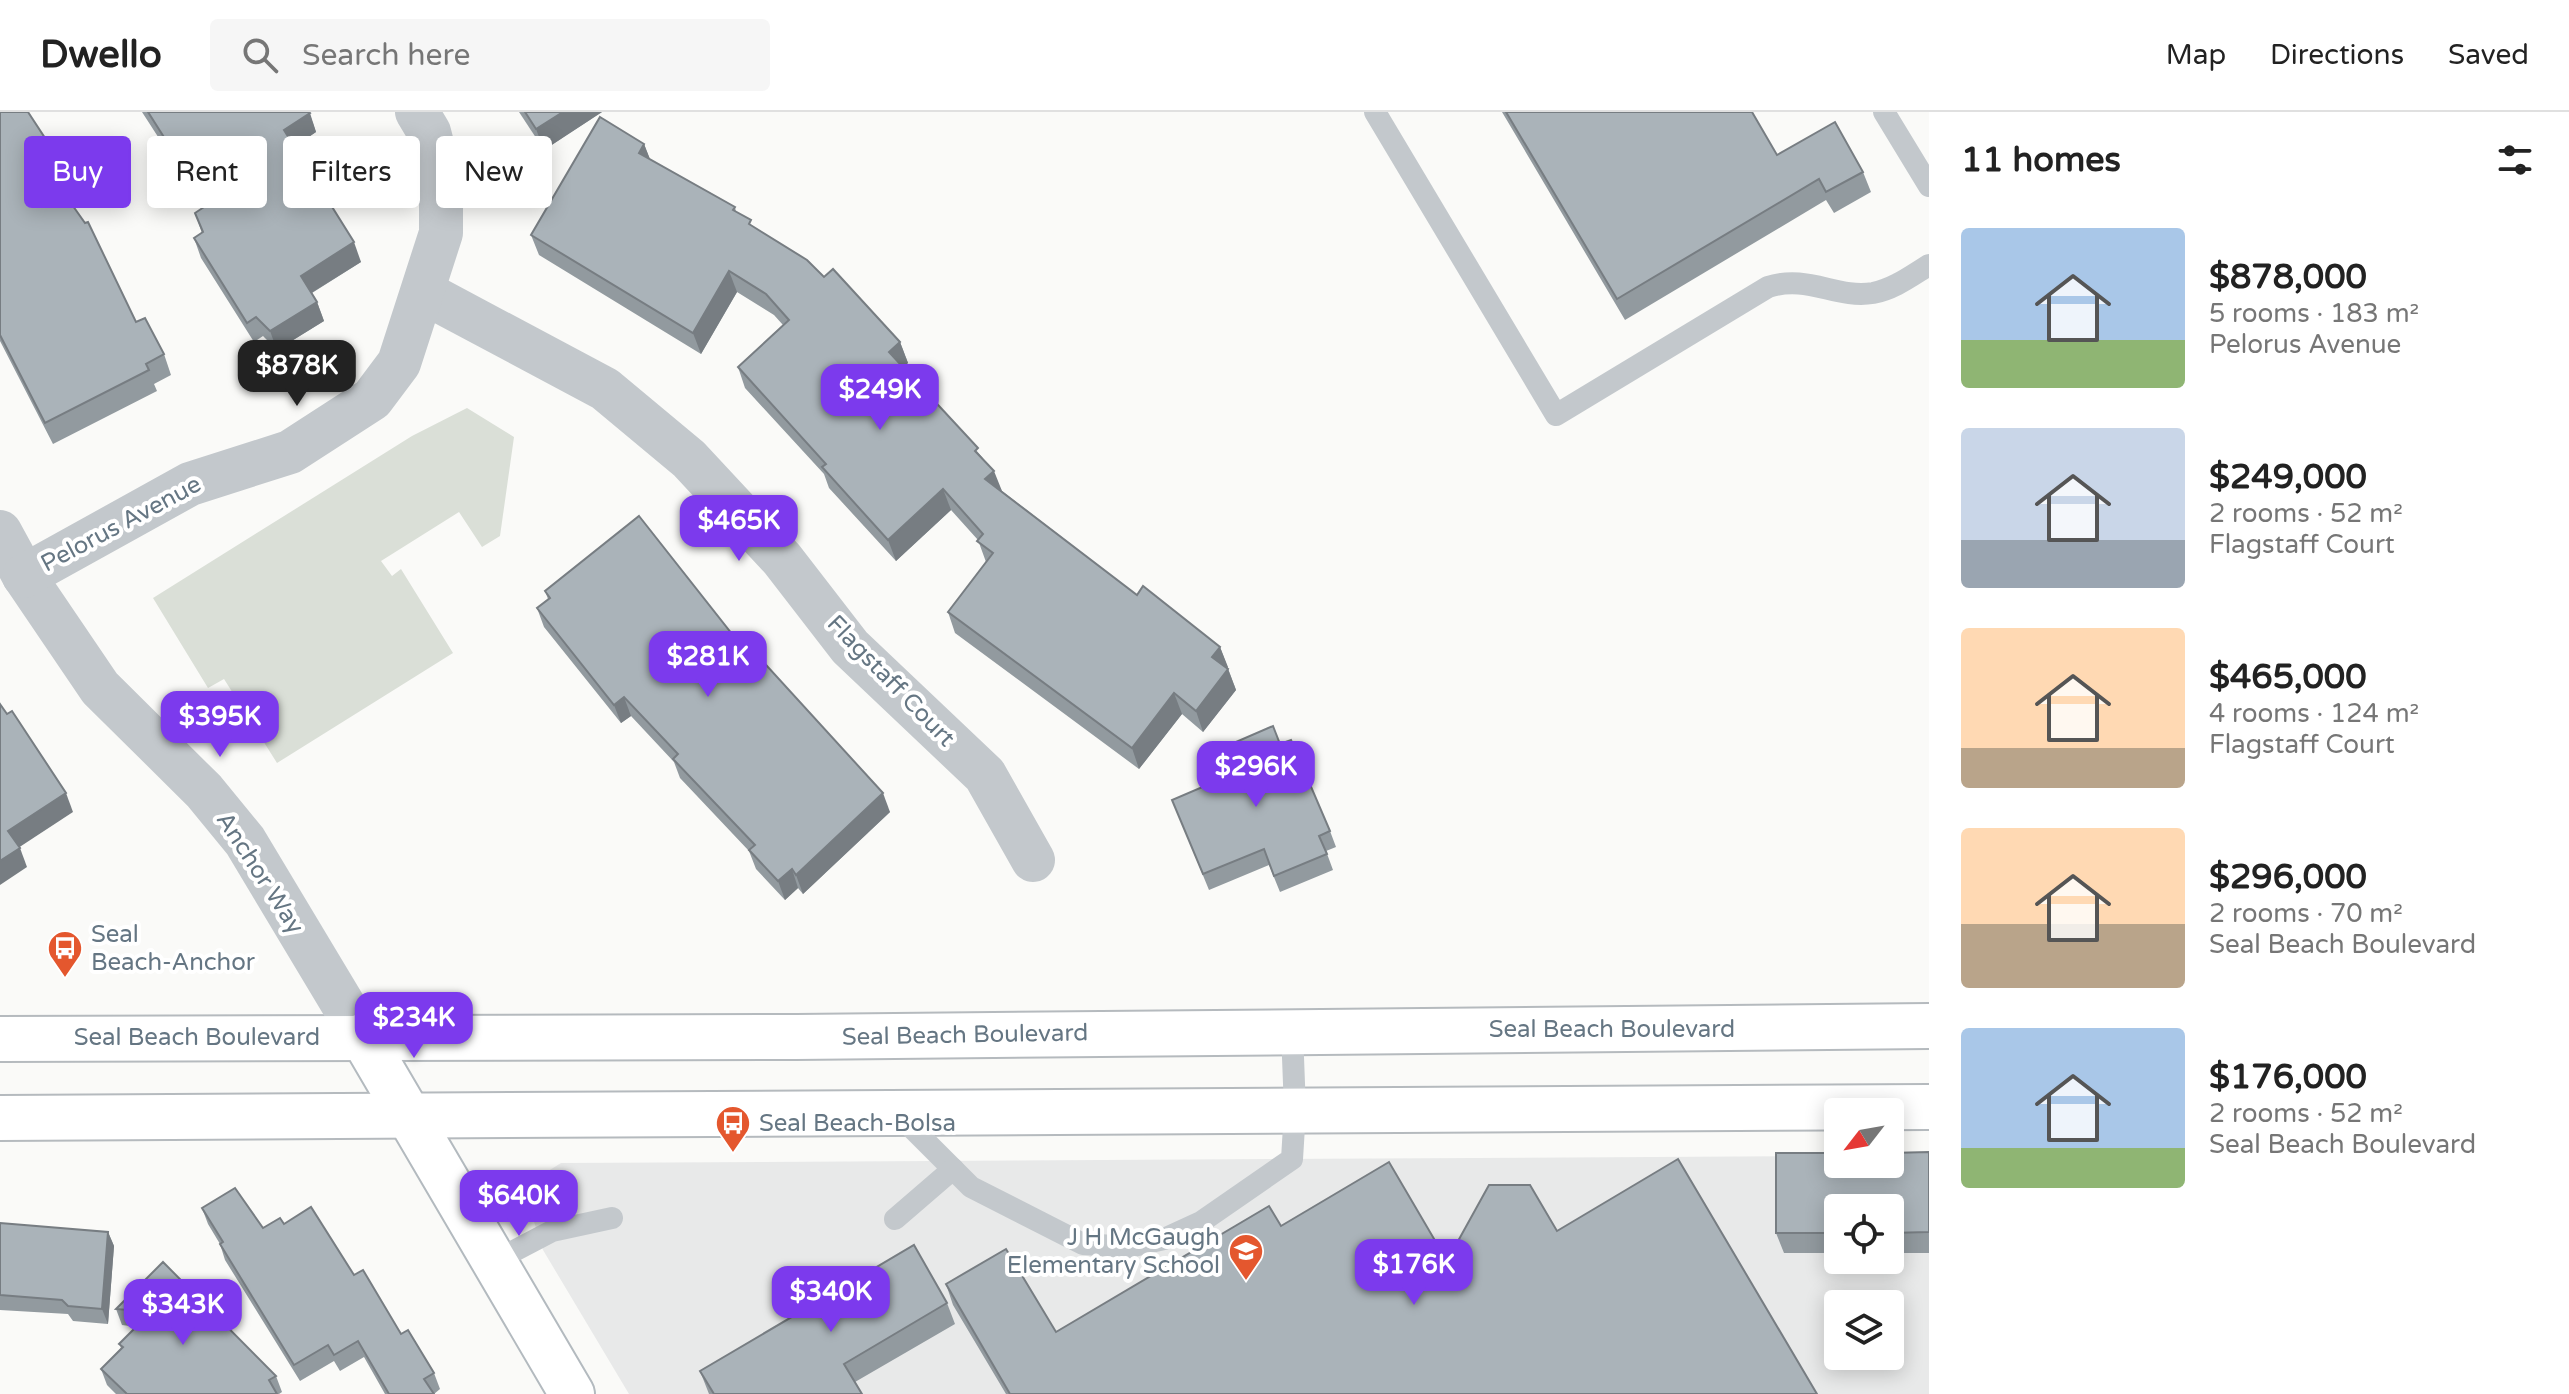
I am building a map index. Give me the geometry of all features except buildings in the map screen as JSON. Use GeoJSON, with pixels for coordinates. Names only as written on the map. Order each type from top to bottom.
{"type":"FeatureCollection","features":[{"type":"Feature","properties":{"kind":"main road","name":"Seal Beach Boulevard"},"geometry":{"type":"LineString","coordinates":[[0,1039],[1929,1026]]}},
{"type":"Feature","properties":{"kind":"main road"},"geometry":{"type":"LineString","coordinates":[[362,1036],[572,1394]]}},
{"type":"Feature","properties":{"kind":"main road"},"geometry":{"type":"LineString","coordinates":[[0,1118],[1929,1107]]}},
{"type":"Feature","properties":{"kind":"street","name":"Pelorus Avenue"},"geometry":{"type":"LineString","coordinates":[[24,576],[190,484],[290,452],[372,399],[399,363],[441,233],[441,178],[429,132],[417,112]]}},
{"type":"Feature","properties":{"kind":"street","name":"Flagstaff Court"},"geometry":{"type":"LineString","coordinates":[[423,292],[605,389],[689,459],[782,559],[850,647],[985,775],[1033,860]]}},
{"type":"Feature","properties":{"kind":"street","name":"Anchor Way"},"geometry":{"type":"LineString","coordinates":[[0,532],[24,576],[100,688],[204,791],[245,841],[362,1036]]}},
{"type":"Feature","properties":{"kind":"lane"},"geometry":{"type":"LineString","coordinates":[[1375,112],[1556,415],[1768,287],[1786,281],[1871,293],[1893,287],[1929,265]]}},
{"type":"Feature","properties":{"kind":"lane"},"geometry":{"type":"LineString","coordinates":[[1884,112],[1923,163],[1929,186]]}},
{"type":"Feature","properties":{"kind":"lane"},"geometry":{"type":"LineString","coordinates":[[896,1111],[971,1187],[1083,1244],[1129,1247],[1164,1239],[1201,1222],[1292,1159],[1295,1110],[1292,1031]]}},
{"type":"Feature","properties":{"kind":"lane"},"geometry":{"type":"LineString","coordinates":[[895,1219],[953,1169]]}},
{"type":"Feature","properties":{"kind":"lane"},"geometry":{"type":"LineString","coordinates":[[493,1262],[552,1231],[612,1218]]}},
{"type":"Feature","properties":{"kind":"shaded area"},"geometry":{"type":"Polygon","coordinates":[[[467,408],[514,437],[500,536],[482,547],[459,512],[381,561],[392,576],[401,569],[453,653],[277,763],[224,679],[208,688],[153,598],[412,436],[467,408]]]}},
{"type":"Feature","properties":{"kind":"shaded area","name":"J H McGaugh Elementary School"},"geometry":{"type":"Polygon","coordinates":[[[1929,1155],[1929,1394],[629,1394],[543,1250],[530,1209],[545,1173],[561,1163],[1824,1156],[1824,1178],[1904,1178],[1904,1161],[1929,1155]]]}},
{"type":"Feature","properties":{"kind":"place","name":"Seal Beach-Anchor"},"geometry":{"type":"Point","coordinates":[65,979]}},
{"type":"Feature","properties":{"kind":"place","name":"Seal Beach-Bolsa"},"geometry":{"type":"Point","coordinates":[733,1154]}},
{"type":"Feature","properties":{"kind":"place","name":"J H McGaugh Elementary School"},"geometry":{"type":"Point","coordinates":[1246,1282]}}]}
